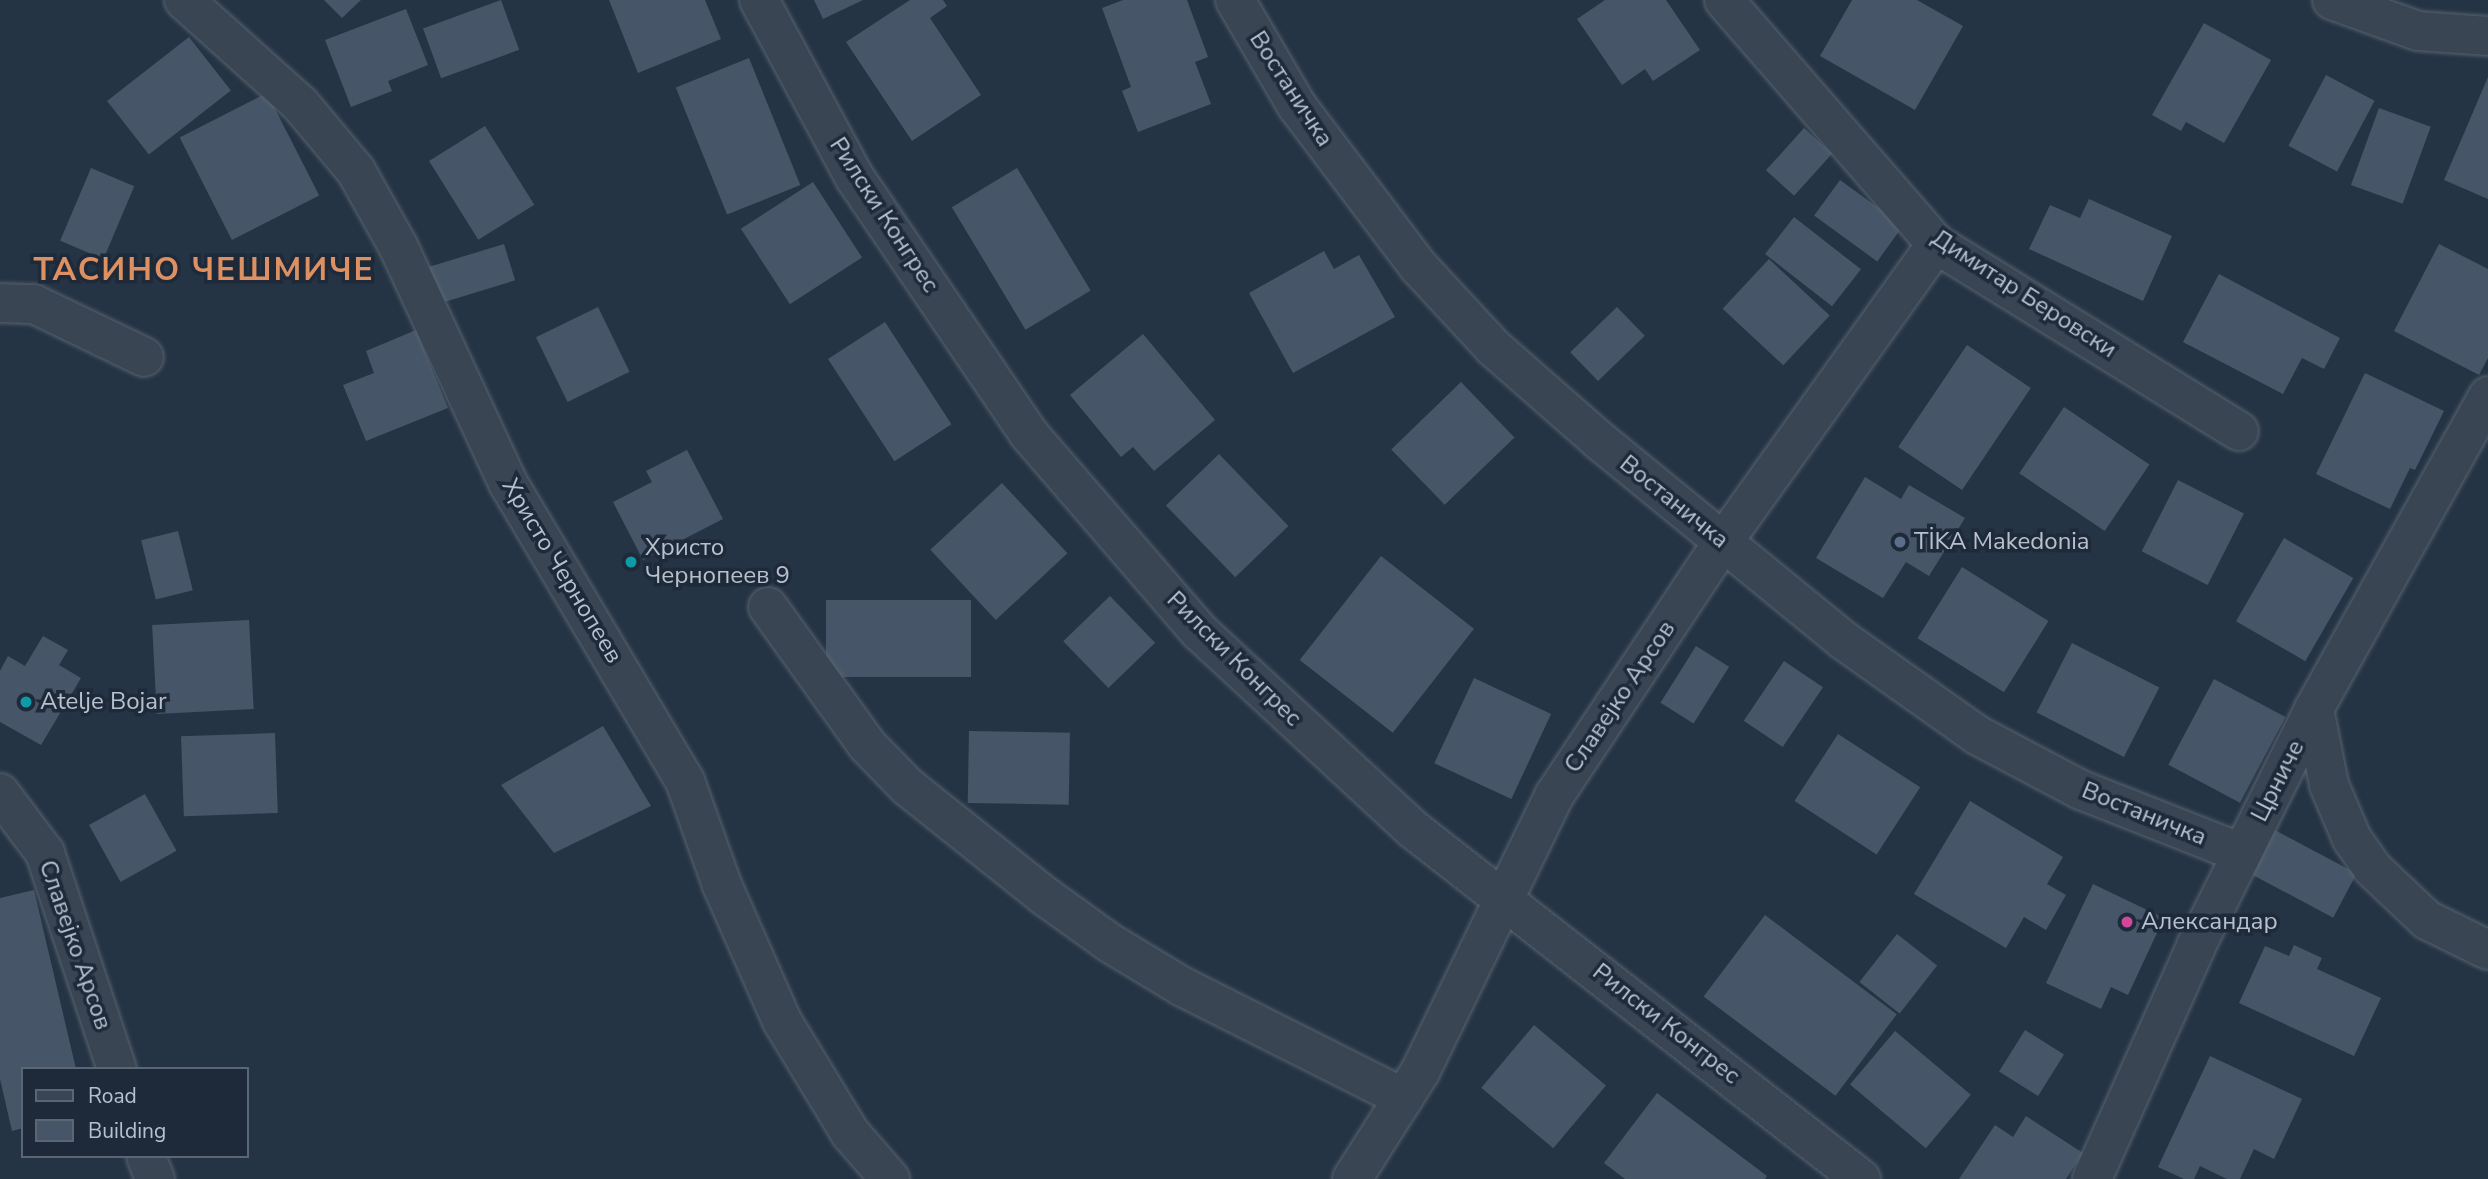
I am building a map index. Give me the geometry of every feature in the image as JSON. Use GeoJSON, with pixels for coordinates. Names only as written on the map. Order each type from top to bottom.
{"type":"FeatureCollection","features":[{"type":"Feature","properties":{"kind":"street","name":"Христо Чернопеев"},"geometry":{"type":"LineString","coordinates":[[184,0],[300,104],[356,171],[398,246],[508,483],[685,781],[722,885],[782,1021],[850,1133],[890,1179]]}},
{"type":"Feature","properties":{"kind":"street","name":"Рилски Конгрес"},"geometry":{"type":"LineString","coordinates":[[759,0],[855,178],[1028,433],[1200,632],[1414,830],[1861,1179]]}},
{"type":"Feature","properties":{"kind":"street","name":"Востаничка"},"geometry":{"type":"LineString","coordinates":[[1235,0],[1297,106],[1418,266],[1494,348],[1843,640],[1977,735],[2081,790],[2241,853]]}},
{"type":"Feature","properties":{"kind":"street","name":"Димитар Беровски"},"geometry":{"type":"LineString","coordinates":[[1724,0],[1936,244],[2239,431]]}},
{"type":"Feature","properties":{"kind":"street"},"geometry":{"type":"LineString","coordinates":[[2332,0],[2418,31],[2488,36]]}},
{"type":"Feature","properties":{"kind":"street","name":"Славејко Арсов"},"geometry":{"type":"LineString","coordinates":[[1352,1179],[1404,1098],[1505,901],[1553,796],[1723,542],[1936,244]]}},
{"type":"Feature","properties":{"kind":"street"},"geometry":{"type":"LineString","coordinates":[[0,303],[34,304],[144,357]]}},
{"type":"Feature","properties":{"kind":"street","name":"Црниче"},"geometry":{"type":"LineString","coordinates":[[2092,1179],[2241,853],[2314,709],[2486,406]]}},
{"type":"Feature","properties":{"kind":"street"},"geometry":{"type":"LineString","coordinates":[[768,607],[867,745],[908,787],[1027,882],[1110,943],[1183,987],[1404,1098]]}},
{"type":"Feature","properties":{"kind":"street"},"geometry":{"type":"LineString","coordinates":[[2314,709],[2329,785],[2353,839],[2372,868],[2427,920],[2488,950]]}},
{"type":"Feature","properties":{"kind":"street","name":"Славејко Арсов"},"geometry":{"type":"LineString","coordinates":[[0,793],[45,853],[116,1067]]}},
{"type":"Feature","properties":{"kind":"street"},"geometry":{"type":"LineString","coordinates":[[147,1158],[155,1179]]}},
{"type":"Feature","properties":{"kind":"building"},"geometry":{"type":"Polygon","coordinates":[[[324,0],[361,0],[342,18],[324,0]]]}},
{"type":"Feature","properties":{"kind":"building"},"geometry":{"type":"Polygon","coordinates":[[[501,0],[519,50],[441,78],[423,28],[501,0]]]}},
{"type":"Feature","properties":{"kind":"building"},"geometry":{"type":"Polygon","coordinates":[[[609,0],[705,0],[721,39],[638,73],[609,0]]]}},
{"type":"Feature","properties":{"kind":"building"},"geometry":{"type":"Polygon","coordinates":[[[814,0],[863,0],[823,19],[814,0]]]}},
{"type":"Feature","properties":{"kind":"building"},"geometry":{"type":"Polygon","coordinates":[[[910,0],[943,0],[947,6],[930,18],[981,95],[912,141],[846,42],[910,0]]]}},
{"type":"Feature","properties":{"kind":"building"},"geometry":{"type":"Polygon","coordinates":[[[1123,0],[1187,0],[1208,57],[1195,62],[1211,104],[1138,132],[1122,91],[1131,87],[1102,8],[1123,0]]]}},
{"type":"Feature","properties":{"kind":"building"},"geometry":{"type":"Polygon","coordinates":[[[1605,0],[1666,0],[1700,50],[1653,81],[1645,69],[1622,85],[1577,19],[1605,0]]]}},
{"type":"Feature","properties":{"kind":"building"},"geometry":{"type":"Polygon","coordinates":[[[1852,0],[1917,0],[1963,26],[1915,110],[1820,56],[1852,0]]]}},
{"type":"Feature","properties":{"kind":"building"},"geometry":{"type":"Polygon","coordinates":[[[406,9],[428,65],[388,81],[392,91],[351,107],[325,40],[406,9]]]}},
{"type":"Feature","properties":{"kind":"building"},"geometry":{"type":"Polygon","coordinates":[[[2204,23],[2271,60],[2224,143],[2186,122],[2181,131],[2152,115],[2204,23]]]}},
{"type":"Feature","properties":{"kind":"building"},"geometry":{"type":"Polygon","coordinates":[[[189,37],[231,91],[149,155],[107,101],[189,37]]]}},
{"type":"Feature","properties":{"kind":"building"},"geometry":{"type":"Polygon","coordinates":[[[749,58],[800,185],[727,215],[676,88],[749,58]]]}},
{"type":"Feature","properties":{"kind":"building"},"geometry":{"type":"Polygon","coordinates":[[[2326,75],[2375,101],[2337,171],[2288,146],[2326,75]]]}},
{"type":"Feature","properties":{"kind":"building"},"geometry":{"type":"Polygon","coordinates":[[[2488,77],[2488,199],[2444,180],[2488,77]]]}},
{"type":"Feature","properties":{"kind":"building"},"geometry":{"type":"Polygon","coordinates":[[[267,93],[319,195],[232,240],[180,137],[267,93]]]}},
{"type":"Feature","properties":{"kind":"building"},"geometry":{"type":"Polygon","coordinates":[[[2379,108],[2431,127],[2403,204],[2351,185],[2379,108]]]}},
{"type":"Feature","properties":{"kind":"building"},"geometry":{"type":"Polygon","coordinates":[[[485,126],[534,205],[478,240],[429,161],[485,126]]]}},
{"type":"Feature","properties":{"kind":"building"},"geometry":{"type":"Polygon","coordinates":[[[1804,128],[1832,153],[1794,196],[1766,170],[1804,128]]]}},
{"type":"Feature","properties":{"kind":"building"},"geometry":{"type":"Polygon","coordinates":[[[91,168],[134,186],[103,259],[60,241],[91,168]]]}},
{"type":"Feature","properties":{"kind":"building"},"geometry":{"type":"Polygon","coordinates":[[[1017,168],[1091,291],[1026,330],[952,207],[1017,168]]]}},
{"type":"Feature","properties":{"kind":"building"},"geometry":{"type":"Polygon","coordinates":[[[1840,180],[1903,226],[1877,261],[1814,216],[1840,180]]]}},
{"type":"Feature","properties":{"kind":"building"},"geometry":{"type":"Polygon","coordinates":[[[813,182],[862,257],[790,304],[741,229],[813,182]]]}},
{"type":"Feature","properties":{"kind":"building"},"geometry":{"type":"Polygon","coordinates":[[[2089,199],[2172,236],[2143,301],[2029,249],[2050,205],[2080,218],[2089,199]]]}},
{"type":"Feature","properties":{"kind":"building"},"geometry":{"type":"Polygon","coordinates":[[[1794,217],[1861,269],[1832,306],[1765,254],[1794,217]]]}},
{"type":"Feature","properties":{"kind":"building"},"geometry":{"type":"Polygon","coordinates":[[[504,244],[515,280],[440,303],[428,267],[504,244]]]}},
{"type":"Feature","properties":{"kind":"building"},"geometry":{"type":"Polygon","coordinates":[[[2439,244],[2488,269],[2488,358],[2479,375],[2394,331],[2439,244]]]}},
{"type":"Feature","properties":{"kind":"building"},"geometry":{"type":"Polygon","coordinates":[[[1324,251],[1334,269],[1359,255],[1395,317],[1293,373],[1249,293],[1324,251]]]}},
{"type":"Feature","properties":{"kind":"building"},"geometry":{"type":"Polygon","coordinates":[[[1769,259],[1830,316],[1783,365],[1723,309],[1769,259]]]}},
{"type":"Feature","properties":{"kind":"building"},"geometry":{"type":"Polygon","coordinates":[[[2219,274],[2340,338],[2324,369],[2302,358],[2283,394],[2183,342],[2219,274]]]}},
{"type":"Feature","properties":{"kind":"building"},"geometry":{"type":"Polygon","coordinates":[[[598,307],[630,372],[568,402],[536,337],[598,307]]]}},
{"type":"Feature","properties":{"kind":"building"},"geometry":{"type":"Polygon","coordinates":[[[1617,307],[1645,336],[1598,381],[1570,352],[1617,307]]]}},
{"type":"Feature","properties":{"kind":"building"},"geometry":{"type":"Polygon","coordinates":[[[885,322],[951,424],[894,461],[828,359],[885,322]]]}},
{"type":"Feature","properties":{"kind":"building"},"geometry":{"type":"Polygon","coordinates":[[[416,330],[448,408],[366,441],[343,385],[374,373],[366,351],[416,330]]]}},
{"type":"Feature","properties":{"kind":"building"},"geometry":{"type":"Polygon","coordinates":[[[1143,334],[1215,420],[1154,471],[1133,447],[1121,457],[1070,395],[1143,334]]]}},
{"type":"Feature","properties":{"kind":"building"},"geometry":{"type":"Polygon","coordinates":[[[1967,345],[2031,388],[1962,490],[1898,447],[1967,345]]]}},
{"type":"Feature","properties":{"kind":"building"},"geometry":{"type":"Polygon","coordinates":[[[2365,373],[2444,411],[2415,470],[2410,468],[2390,509],[2316,474],[2365,373]]]}},
{"type":"Feature","properties":{"kind":"building"},"geometry":{"type":"Polygon","coordinates":[[[1461,382],[1514,437],[1445,505],[1391,449],[1461,382]]]}},
{"type":"Feature","properties":{"kind":"building"},"geometry":{"type":"Polygon","coordinates":[[[2064,407],[2149,465],[2105,531],[2019,473],[2064,407]]]}},
{"type":"Feature","properties":{"kind":"building"},"geometry":{"type":"Polygon","coordinates":[[[687,450],[723,519],[643,560],[613,502],[652,482],[646,471],[687,450]]]}},
{"type":"Feature","properties":{"kind":"building"},"geometry":{"type":"Polygon","coordinates":[[[1219,454],[1288,526],[1235,577],[1166,505],[1219,454]]]}},
{"type":"Feature","properties":{"kind":"building"},"geometry":{"type":"Polygon","coordinates":[[[1865,477],[1901,499],[1909,485],[1965,518],[1929,576],[1906,562],[1883,598],[1816,558],[1865,477]]]}},
{"type":"Feature","properties":{"kind":"building"},"geometry":{"type":"Polygon","coordinates":[[[2178,480],[2244,514],[2208,585],[2142,551],[2178,480]]]}},
{"type":"Feature","properties":{"kind":"building"},"geometry":{"type":"Polygon","coordinates":[[[1002,483],[1067,553],[996,620],[930,550],[1002,483]]]}},
{"type":"Feature","properties":{"kind":"building"},"geometry":{"type":"Polygon","coordinates":[[[178,531],[193,590],[156,599],[141,540],[178,531]]]}},
{"type":"Feature","properties":{"kind":"building"},"geometry":{"type":"Polygon","coordinates":[[[2284,538],[2353,578],[2305,661],[2236,621],[2284,538]]]}},
{"type":"Feature","properties":{"kind":"building"},"geometry":{"type":"Polygon","coordinates":[[[1381,556],[1474,629],[1393,733],[1300,660],[1381,556]]]}},
{"type":"Feature","properties":{"kind":"building"},"geometry":{"type":"Polygon","coordinates":[[[1962,567],[2049,621],[2004,692],[1917,638],[1962,567]]]}},
{"type":"Feature","properties":{"kind":"building"},"geometry":{"type":"Polygon","coordinates":[[[1110,596],[1155,643],[1108,688],[1063,641],[1110,596]]]}},
{"type":"Feature","properties":{"kind":"building"},"geometry":{"type":"Polygon","coordinates":[[[826,600],[971,600],[971,677],[826,677],[826,600]]]}},
{"type":"Feature","properties":{"kind":"building"},"geometry":{"type":"Polygon","coordinates":[[[249,620],[254,709],[157,714],[152,625],[249,620]]]}},
{"type":"Feature","properties":{"kind":"building"},"geometry":{"type":"Polygon","coordinates":[[[43,636],[68,650],[59,665],[81,678],[41,745],[0,722],[0,671],[8,656],[25,666],[43,636]]]}},
{"type":"Feature","properties":{"kind":"building"},"geometry":{"type":"Polygon","coordinates":[[[2072,643],[2159,687],[2124,757],[2037,712],[2072,643]]]}},
{"type":"Feature","properties":{"kind":"building"},"geometry":{"type":"Polygon","coordinates":[[[1696,646],[1729,667],[1694,723],[1660,703],[1696,646]]]}},
{"type":"Feature","properties":{"kind":"building"},"geometry":{"type":"Polygon","coordinates":[[[1784,661],[1823,687],[1783,747],[1744,721],[1784,661]]]}},
{"type":"Feature","properties":{"kind":"building"},"geometry":{"type":"Polygon","coordinates":[[[1474,678],[1551,714],[1511,799],[1434,763],[1474,678]]]}},
{"type":"Feature","properties":{"kind":"building"},"geometry":{"type":"Polygon","coordinates":[[[2214,679],[2286,717],[2240,803],[2168,765],[2214,679]]]}},
{"type":"Feature","properties":{"kind":"building"},"geometry":{"type":"Polygon","coordinates":[[[603,726],[651,806],[554,853],[501,785],[603,726]]]}},
{"type":"Feature","properties":{"kind":"building"},"geometry":{"type":"Polygon","coordinates":[[[969,731],[1070,733],[1069,805],[968,803],[969,731]]]}},
{"type":"Feature","properties":{"kind":"building"},"geometry":{"type":"Polygon","coordinates":[[[275,733],[278,813],[184,816],[181,736],[275,733]]]}},
{"type":"Feature","properties":{"kind":"building"},"geometry":{"type":"Polygon","coordinates":[[[1838,734],[1920,787],[1877,854],[1794,801],[1838,734]]]}},
{"type":"Feature","properties":{"kind":"building"},"geometry":{"type":"Polygon","coordinates":[[[145,794],[177,851],[121,882],[89,825],[145,794]]]}},
{"type":"Feature","properties":{"kind":"building"},"geometry":{"type":"Polygon","coordinates":[[[1970,801],[2063,857],[2047,884],[2066,895],[2046,930],[2024,917],[2006,948],[1914,894],[1970,801]]]}},
{"type":"Feature","properties":{"kind":"building"},"geometry":{"type":"Polygon","coordinates":[[[2271,828],[2357,874],[2333,918],[2248,872],[2271,828]]]}},
{"type":"Feature","properties":{"kind":"building"},"geometry":{"type":"Polygon","coordinates":[[[2093,884],[2164,918],[2128,995],[2111,987],[2101,1009],[2046,983],[2093,884]]]}},
{"type":"Feature","properties":{"kind":"building"},"geometry":{"type":"Polygon","coordinates":[[[34,890],[76,1067],[21,1067],[21,1129],[12,1131],[0,1079],[0,898],[34,890]]]}},
{"type":"Feature","properties":{"kind":"building"},"geometry":{"type":"Polygon","coordinates":[[[1765,915],[1897,1014],[1835,1096],[1704,996],[1765,915]]]}},
{"type":"Feature","properties":{"kind":"building"},"geometry":{"type":"Polygon","coordinates":[[[1897,934],[1937,965],[1900,1013],[1859,982],[1897,934]]]}},
{"type":"Feature","properties":{"kind":"building"},"geometry":{"type":"Polygon","coordinates":[[[2294,945],[2322,958],[2317,969],[2381,998],[2354,1056],[2239,1003],[2265,946],[2289,956],[2294,945]]]}},
{"type":"Feature","properties":{"kind":"building"},"geometry":{"type":"Polygon","coordinates":[[[1534,1025],[1606,1085],[1553,1148],[1481,1088],[1534,1025]]]}},
{"type":"Feature","properties":{"kind":"building"},"geometry":{"type":"Polygon","coordinates":[[[2025,1030],[2064,1054],[2038,1096],[1999,1072],[2025,1030]]]}},
{"type":"Feature","properties":{"kind":"building"},"geometry":{"type":"Polygon","coordinates":[[[1895,1031],[1971,1095],[1926,1148],[1850,1085],[1895,1031]]]}},
{"type":"Feature","properties":{"kind":"building"},"geometry":{"type":"Polygon","coordinates":[[[2210,1056],[2302,1099],[2274,1159],[2254,1149],[2240,1179],[2227,1179],[2200,1166],[2194,1179],[2184,1179],[2158,1167],[2210,1056]]]}},
{"type":"Feature","properties":{"kind":"building"},"geometry":{"type":"Polygon","coordinates":[[[1657,1093],[1767,1176],[1765,1179],[1625,1179],[1604,1163],[1657,1093]]]}},
{"type":"Feature","properties":{"kind":"building"},"geometry":{"type":"Polygon","coordinates":[[[2026,1116],[2083,1153],[2066,1179],[1959,1179],[1995,1125],[2013,1137],[2026,1116]]]}},
{"type":"Feature","properties":{"kind":"place","name":"TİKA Makedonia"},"geometry":{"type":"Point","coordinates":[1900,542]}},
{"type":"Feature","properties":{"kind":"place","name":"Христо Чернопеев 9"},"geometry":{"type":"Point","coordinates":[631,562]}},
{"type":"Feature","properties":{"kind":"place","name":"Atelje Bojar"},"geometry":{"type":"Point","coordinates":[26,702]}},
{"type":"Feature","properties":{"kind":"place","name":"Александар"},"geometry":{"type":"Point","coordinates":[2127,922]}},
{"type":"Feature","properties":{"kind":"district","name":"ТАСИНО ЧЕШМИЧЕ"},"geometry":{"type":"Point","coordinates":[204,270]}}]}
